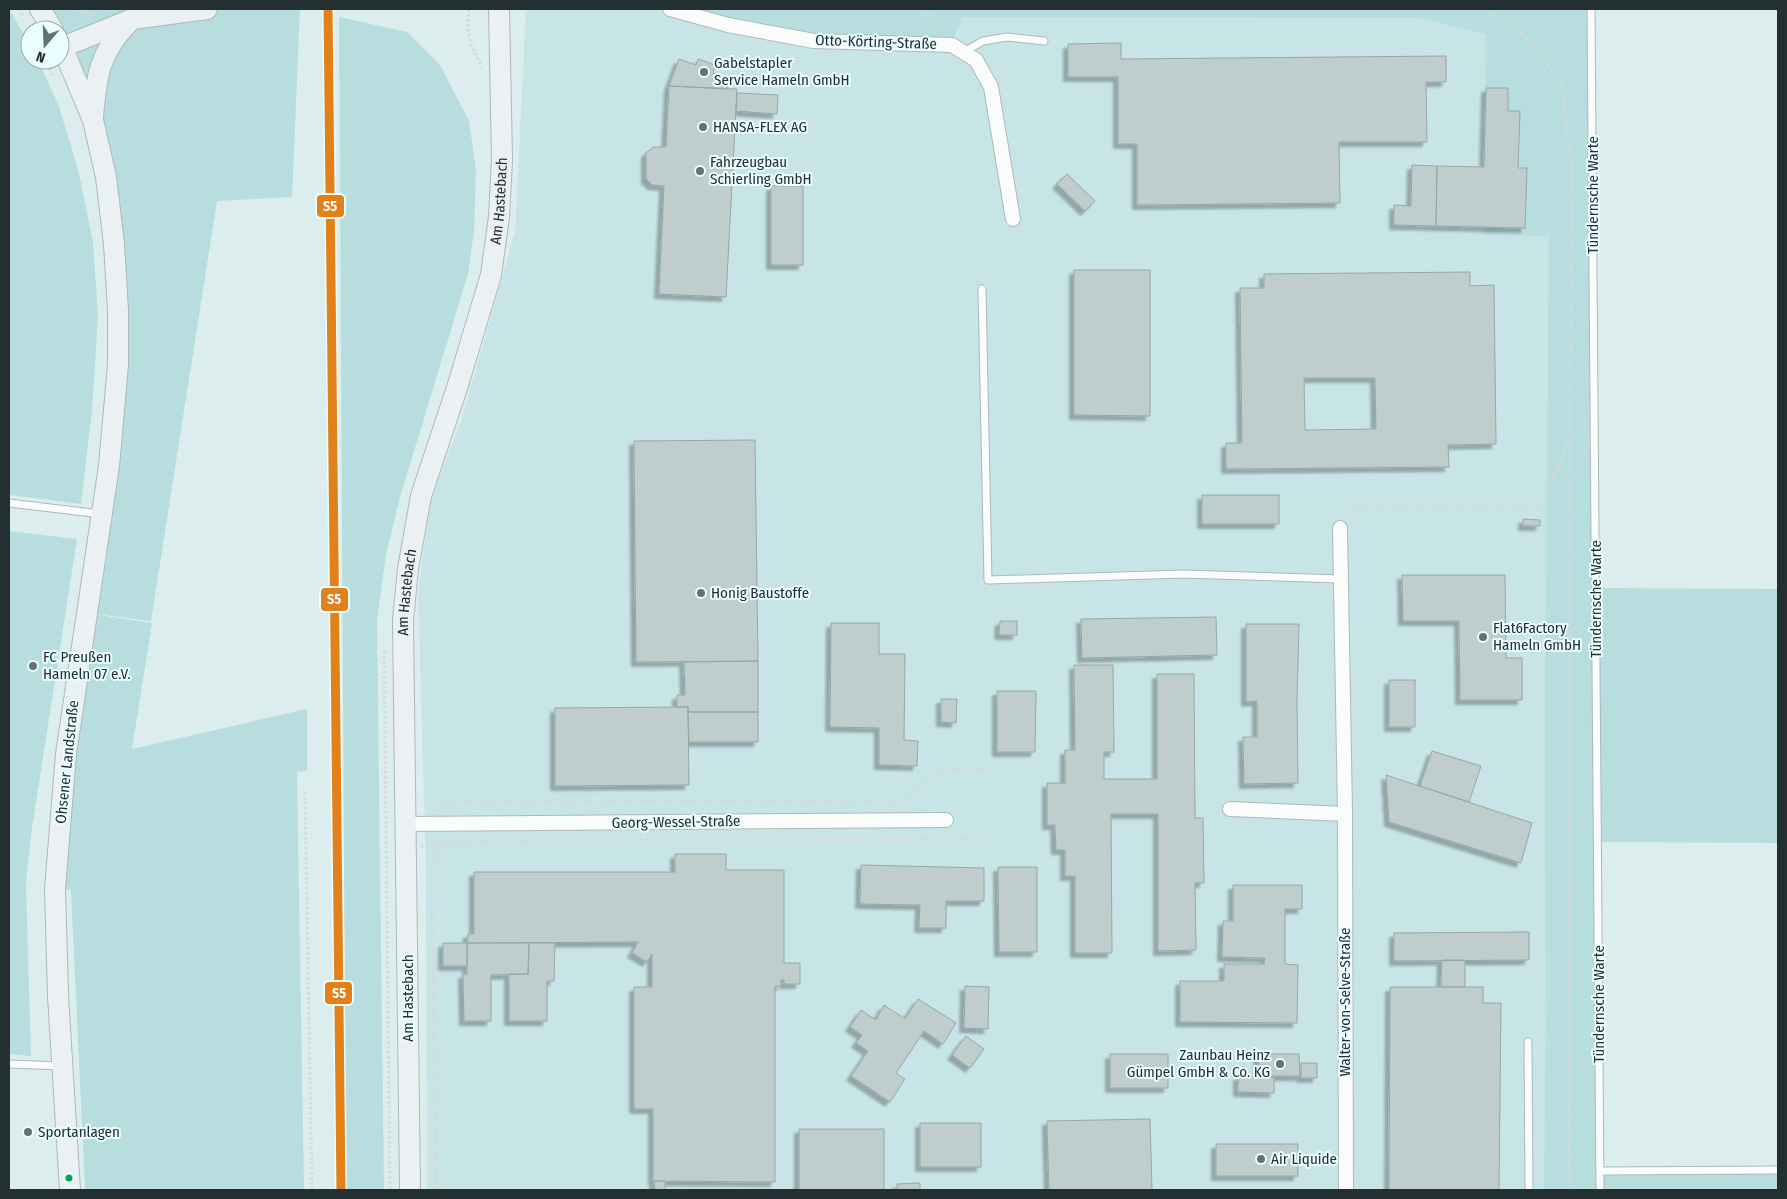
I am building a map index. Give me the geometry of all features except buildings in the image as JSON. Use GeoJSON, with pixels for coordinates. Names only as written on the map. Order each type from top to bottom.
{"type":"FeatureCollection","features":[{"type":"Feature","properties":{"kind":"main road"},"geometry":{"type":"LineString","coordinates":[[70,42],[132,19],[173,11],[207,9]]}},
{"type":"Feature","properties":{"kind":"main road","name":"Am Hastebach"},"geometry":{"type":"LineString","coordinates":[[410,1190],[404,594],[421,496],[457,388],[491,275],[499,218],[502,160],[500,9]]}},
{"type":"Feature","properties":{"kind":"main road"},"geometry":{"type":"LineString","coordinates":[[31,12],[41,20]]}},
{"type":"Feature","properties":{"kind":"main road"},"geometry":{"type":"LineString","coordinates":[[93,120],[96,79],[103,58],[114,38],[132,19]]}},
{"type":"Feature","properties":{"kind":"main road"},"geometry":{"type":"LineString","coordinates":[[70,64],[93,120]]}},
{"type":"Feature","properties":{"kind":"main road","name":"Ohsener Landstraße"},"geometry":{"type":"LineString","coordinates":[[70,1190],[58,996],[55,889],[66,754],[109,466],[118,365],[118,310],[114,244],[106,177],[93,120]]}},
{"type":"Feature","properties":{"kind":"street","name":"Otto-Körting-Straße"},"geometry":{"type":"LineString","coordinates":[[670,9],[728,25],[814,41],[952,45],[976,60],[991,87],[1013,219]]}},
{"type":"Feature","properties":{"kind":"street","name":"Walter-von-Selve-Straße"},"geometry":{"type":"LineString","coordinates":[[1340,528],[1345,814],[1346,1190]]}},
{"type":"Feature","properties":{"kind":"street"},"geometry":{"type":"LineString","coordinates":[[1230,809],[1345,814]]}},
{"type":"Feature","properties":{"kind":"street","name":"Georg-Wessel-Straße"},"geometry":{"type":"LineString","coordinates":[[406,824],[946,820]]}},
{"type":"Feature","properties":{"kind":"lane","name":"Tündernsche Warte"},"geometry":{"type":"LineString","coordinates":[[1591,9],[1600,1190]]}},
{"type":"Feature","properties":{"kind":"lane"},"geometry":{"type":"LineString","coordinates":[[964,53],[983,41],[1007,37],[1044,41]]}},
{"type":"Feature","properties":{"kind":"lane"},"geometry":{"type":"LineString","coordinates":[[982,289],[988,580],[1183,574],[1341,578]]}},
{"type":"Feature","properties":{"kind":"lane"},"geometry":{"type":"LineString","coordinates":[[9,503],[101,514]]}},
{"type":"Feature","properties":{"kind":"lane"},"geometry":{"type":"LineString","coordinates":[[1528,1042],[1529,1190]]}},
{"type":"Feature","properties":{"kind":"lane"},"geometry":{"type":"LineString","coordinates":[[9,1064],[62,1066]]}},
{"type":"Feature","properties":{"kind":"lane"},"geometry":{"type":"LineString","coordinates":[[1600,1171],[1778,1170]]}},
{"type":"Feature","properties":{"kind":"path"},"geometry":{"type":"LineString","coordinates":[[18,9],[31,12]]}},
{"type":"Feature","properties":{"kind":"path"},"geometry":{"type":"LineString","coordinates":[[71,9],[92,14],[98,13]]}},
{"type":"Feature","properties":{"kind":"path"},"geometry":{"type":"LineString","coordinates":[[469,9],[467,27],[482,72]]}},
{"type":"Feature","properties":{"kind":"path"},"geometry":{"type":"LineString","coordinates":[[919,9],[949,29],[950,36]]}},
{"type":"Feature","properties":{"kind":"path","name":"Tündernsche Warte"},"geometry":{"type":"LineString","coordinates":[[1480,9],[1517,26],[1561,82],[1571,162],[1569,1190]]}},
{"type":"Feature","properties":{"kind":"path"},"geometry":{"type":"LineString","coordinates":[[50,70],[54,77]]}},
{"type":"Feature","properties":{"kind":"path"},"geometry":{"type":"LineString","coordinates":[[1341,506],[1542,506],[1570,438]]}},
{"type":"Feature","properties":{"kind":"path"},"geometry":{"type":"LineString","coordinates":[[384,642],[390,1190]]}},
{"type":"Feature","properties":{"kind":"path"},"geometry":{"type":"LineString","coordinates":[[436,1190],[432,864],[441,847],[439,802],[905,801],[940,769],[990,769]]}},
{"type":"Feature","properties":{"kind":"path"},"geometry":{"type":"LineString","coordinates":[[305,792],[312,1190]]}},
{"type":"Feature","properties":{"kind":"path"},"geometry":{"type":"LineString","coordinates":[[441,847],[458,842],[991,839]]}},
{"type":"Feature","properties":{"kind":"shaded area"},"geometry":{"type":"Polygon","coordinates":[[[9,9],[20,28],[20,70],[42,70],[59,107],[78,169],[93,242],[98,316],[92,411],[81,504],[9,495],[9,9]]]}},
{"type":"Feature","properties":{"kind":"shaded area"},"geometry":{"type":"Polygon","coordinates":[[[42,9],[198,9],[70,44],[70,20],[49,20],[42,9]]]}},
{"type":"Feature","properties":{"kind":"shaded area"},"geometry":{"type":"Polygon","coordinates":[[[215,9],[300,9],[292,197],[217,201],[151,621],[88,613],[102,514],[115,244],[70,68],[70,46],[132,20],[215,9]]]}},
{"type":"Feature","properties":{"kind":"shaded area"},"geometry":{"type":"Polygon","coordinates":[[[526,9],[1574,9],[1593,1190],[427,1190],[426,866],[418,591],[431,500],[462,418],[515,233],[526,9]]]}},
{"type":"Feature","properties":{"kind":"shaded area"},"geometry":{"type":"Polygon","coordinates":[[[675,9],[1590,9],[1598,1190],[1544,1190],[1549,236],[1483,235],[1486,35],[1422,18],[962,17],[951,44],[814,40],[675,9]]]}},
{"type":"Feature","properties":{"kind":"shaded area"},"geometry":{"type":"Polygon","coordinates":[[[339,17],[407,32],[440,65],[469,121],[476,171],[474,232],[468,274],[400,497],[386,554],[377,620],[384,1190],[346,1190],[339,17]]]}},
{"type":"Feature","properties":{"kind":"shaded area","name":"FC Preußen Hameln 07 e.V."},"geometry":{"type":"Polygon","coordinates":[[[9,531],[77,539],[32,828],[26,883],[31,1056],[9,1054],[9,531]]]}},
{"type":"Feature","properties":{"kind":"shaded area"},"geometry":{"type":"Polygon","coordinates":[[[1600,588],[1778,589],[1778,843],[1599,842],[1600,588]]]}},
{"type":"Feature","properties":{"kind":"shaded area"},"geometry":{"type":"Polygon","coordinates":[[[86,613],[152,623],[132,749],[307,709],[307,771],[297,772],[304,1190],[85,1190],[71,890],[55,889],[86,613]]]}},
{"type":"Feature","properties":{"kind":"shaded area"},"geometry":{"type":"Polygon","coordinates":[[[1778,1170],[1778,1190],[1600,1190],[1600,1171],[1778,1170]]]}},
{"type":"Feature","properties":{"kind":"transit line","name":"S5"},"geometry":{"type":"LineString","coordinates":[[328,9],[341,1190]]}},
{"type":"Feature","properties":{"kind":"place","name":"Gabelstapler Service Hameln GmbH"},"geometry":{"type":"Point","coordinates":[704,72]}},
{"type":"Feature","properties":{"kind":"place","name":"HANSA-FLEX AG"},"geometry":{"type":"Point","coordinates":[703,127]}},
{"type":"Feature","properties":{"kind":"place","name":"Fahrzeugbau Schierling GmbH"},"geometry":{"type":"Point","coordinates":[700,171]}},
{"type":"Feature","properties":{"kind":"place","name":"Honig Baustoffe"},"geometry":{"type":"Point","coordinates":[701,593]}},
{"type":"Feature","properties":{"kind":"place","name":"Flat6Factory Hameln GmbH"},"geometry":{"type":"Point","coordinates":[1483,637]}},
{"type":"Feature","properties":{"kind":"place","name":"FC Preußen Hameln 07 e.V."},"geometry":{"type":"Point","coordinates":[33,666]}},
{"type":"Feature","properties":{"kind":"place","name":"Zaunbau Heinz Gümpel GmbH & Co. KG"},"geometry":{"type":"Point","coordinates":[1280,1064]}},
{"type":"Feature","properties":{"kind":"place","name":"Sportanlagen"},"geometry":{"type":"Point","coordinates":[28,1132]}},
{"type":"Feature","properties":{"kind":"place","name":"Air Liquide"},"geometry":{"type":"Point","coordinates":[1261,1159]}}]}
